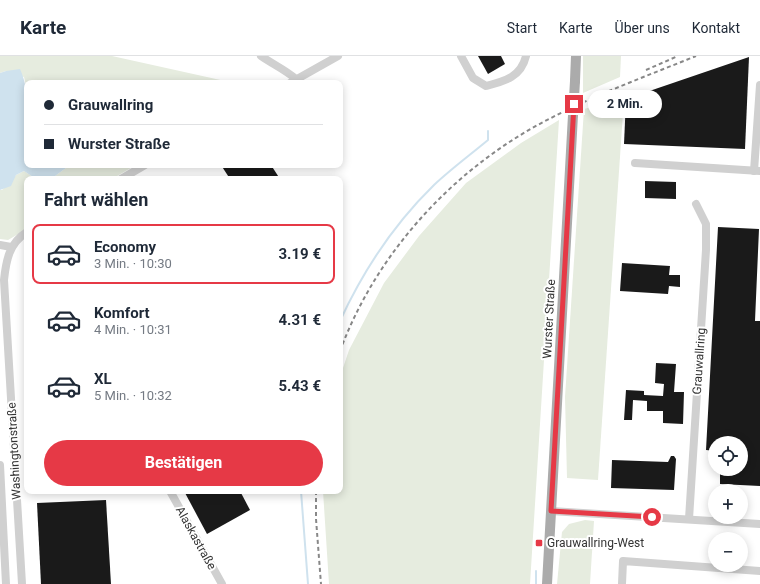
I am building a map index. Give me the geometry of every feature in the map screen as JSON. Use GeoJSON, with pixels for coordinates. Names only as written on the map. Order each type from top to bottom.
{"type":"FeatureCollection","features":[{"type":"Feature","properties":{"kind":"main road","name":"Wurster Straße"},"geometry":{"type":"LineString","coordinates":[[547,584],[576,56]]}},
{"type":"Feature","properties":{"kind":"street"},"geometry":{"type":"LineString","coordinates":[[261,56],[271,63],[285,69],[292,80]]}},
{"type":"Feature","properties":{"kind":"street"},"geometry":{"type":"LineString","coordinates":[[295,80],[338,56]]}},
{"type":"Feature","properties":{"kind":"street"},"geometry":{"type":"LineString","coordinates":[[461,56],[473,78],[486,86],[510,79],[524,64],[526,56]]}},
{"type":"Feature","properties":{"kind":"street"},"geometry":{"type":"LineString","coordinates":[[634,162],[757,171],[760,85]]}},
{"type":"Feature","properties":{"kind":"street"},"geometry":{"type":"LineString","coordinates":[[126,176],[140,168]]}},
{"type":"Feature","properties":{"kind":"street","name":"Grauwallring"},"geometry":{"type":"LineString","coordinates":[[689,519],[706,250],[706,224],[696,204]]}},
{"type":"Feature","properties":{"kind":"street"},"geometry":{"type":"LineString","coordinates":[[0,245],[11,247],[24,234]]}},
{"type":"Feature","properties":{"kind":"street","name":"Washingtonstraße"},"geometry":{"type":"LineString","coordinates":[[11,247],[6,263],[4,280],[22,584]]}},
{"type":"Feature","properties":{"kind":"street"},"geometry":{"type":"LineString","coordinates":[[0,465],[4,581]]}},
{"type":"Feature","properties":{"kind":"street","name":"Alaskastraße"},"geometry":{"type":"LineString","coordinates":[[172,494],[222,584]]}},
{"type":"Feature","properties":{"kind":"street"},"geometry":{"type":"LineString","coordinates":[[551,511],[760,524]]}},
{"type":"Feature","properties":{"kind":"street"},"geometry":{"type":"LineString","coordinates":[[622,584],[624,561],[760,571]]}},
{"type":"Feature","properties":{"kind":"shaded area"},"geometry":{"type":"Polygon","coordinates":[[[0,56],[112,56],[220,80],[25,80],[24,77],[6,71],[0,73],[0,56]]]}},
{"type":"Feature","properties":{"kind":"shaded area"},"geometry":{"type":"Polygon","coordinates":[[[583,56],[621,56],[620,77],[583,93],[583,56]]]}},
{"type":"Feature","properties":{"kind":"shaded area"},"geometry":{"type":"Polygon","coordinates":[[[624,98],[598,480],[567,478],[565,397],[584,109],[624,98]]]}},
{"type":"Feature","properties":{"kind":"shaded area"},"geometry":{"type":"Polygon","coordinates":[[[559,120],[530,584],[329,584],[323,494],[343,494],[343,368],[349,350],[384,283],[419,236],[466,183],[521,143],[559,120]]]}},
{"type":"Feature","properties":{"kind":"shaded area"},"geometry":{"type":"Polygon","coordinates":[[[66,168],[131,168],[117,176],[55,176],[66,168]]]}},
{"type":"Feature","properties":{"kind":"shaded area"},"geometry":{"type":"Polygon","coordinates":[[[24,171],[32,176],[24,176],[24,231],[8,240],[0,239],[0,190],[2,190],[16,175],[24,171]]]}},
{"type":"Feature","properties":{"kind":"shaded area"},"geometry":{"type":"Polygon","coordinates":[[[585,520],[594,521],[590,584],[557,584],[562,532],[569,524],[585,520]]]}},
{"type":"Feature","properties":{"kind":"water"},"geometry":{"type":"Polygon","coordinates":[[[20,69],[24,79],[24,168],[66,168],[55,176],[32,176],[24,171],[16,175],[11,186],[0,190],[0,73],[20,69]]]}},
{"type":"Feature","properties":{"kind":"building"},"geometry":{"type":"Polygon","coordinates":[[[478,56],[501,56],[505,64],[488,74],[478,56]]]}},
{"type":"Feature","properties":{"kind":"building"},"geometry":{"type":"Polygon","coordinates":[[[749,57],[745,149],[624,144],[626,99],[749,57]]]}},
{"type":"Feature","properties":{"kind":"building"},"geometry":{"type":"Polygon","coordinates":[[[223,168],[273,168],[278,176],[228,176],[223,168]]]}},
{"type":"Feature","properties":{"kind":"building"},"geometry":{"type":"Polygon","coordinates":[[[645,181],[676,182],[676,199],[645,198],[645,181]]]}},
{"type":"Feature","properties":{"kind":"building"},"geometry":{"type":"Polygon","coordinates":[[[718,227],[759,229],[755,321],[760,321],[760,486],[748,485],[748,484],[720,484],[720,476],[748,476],[748,436],[708,436],[708,450],[706,450],[718,227]]]}},
{"type":"Feature","properties":{"kind":"building"},"geometry":{"type":"Polygon","coordinates":[[[622,263],[670,266],[669,275],[680,275],[680,287],[669,286],[668,294],[620,291],[622,263]]]}},
{"type":"Feature","properties":{"kind":"building"},"geometry":{"type":"Polygon","coordinates":[[[656,363],[676,364],[674,392],[684,392],[683,424],[663,423],[663,411],[647,411],[647,401],[633,400],[632,420],[624,420],[626,390],[644,391],[644,395],[663,396],[664,384],[655,383],[656,363]]]}},
{"type":"Feature","properties":{"kind":"building"},"geometry":{"type":"Polygon","coordinates":[[[671,456],[674,456],[676,459],[674,490],[611,488],[612,460],[668,462],[671,456]]]}},
{"type":"Feature","properties":{"kind":"building"},"geometry":{"type":"Polygon","coordinates":[[[186,494],[242,494],[250,510],[207,534],[186,494]]]}},
{"type":"Feature","properties":{"kind":"building"},"geometry":{"type":"Polygon","coordinates":[[[106,500],[111,584],[41,584],[37,503],[106,500]]]}},
{"type":"Feature","properties":{"kind":"waterway"},"geometry":{"type":"LineString","coordinates":[[343,315],[369,266],[393,232],[419,200],[434,185],[488,140],[488,131]]}},
{"type":"Feature","properties":{"kind":"waterway"},"geometry":{"type":"LineString","coordinates":[[301,494],[308,584]]}},
{"type":"Feature","properties":{"kind":"waterway"},"geometry":{"type":"LineString","coordinates":[[536,571],[536,584]]}},
{"type":"Feature","properties":{"kind":"railway"},"geometry":{"type":"LineString","coordinates":[[646,70],[678,56]]}},
{"type":"Feature","properties":{"kind":"railway"},"geometry":{"type":"LineString","coordinates":[[343,344],[356,314],[375,279],[398,246],[424,215],[452,186],[483,161],[516,138],[551,118],[586,101],[696,56]]}},
{"type":"Feature","properties":{"kind":"railway"},"geometry":{"type":"LineString","coordinates":[[316,494],[316,519],[321,584]]}},
{"type":"Feature","properties":{"kind":"place","name":"Grauwallring-West"},"geometry":{"type":"Point","coordinates":[539,543]}},
{"type":"Feature","properties":{"kind":"route"},"geometry":{"type":"LineString","coordinates":[[574,104],[551,511],[652,517]]}}]}
